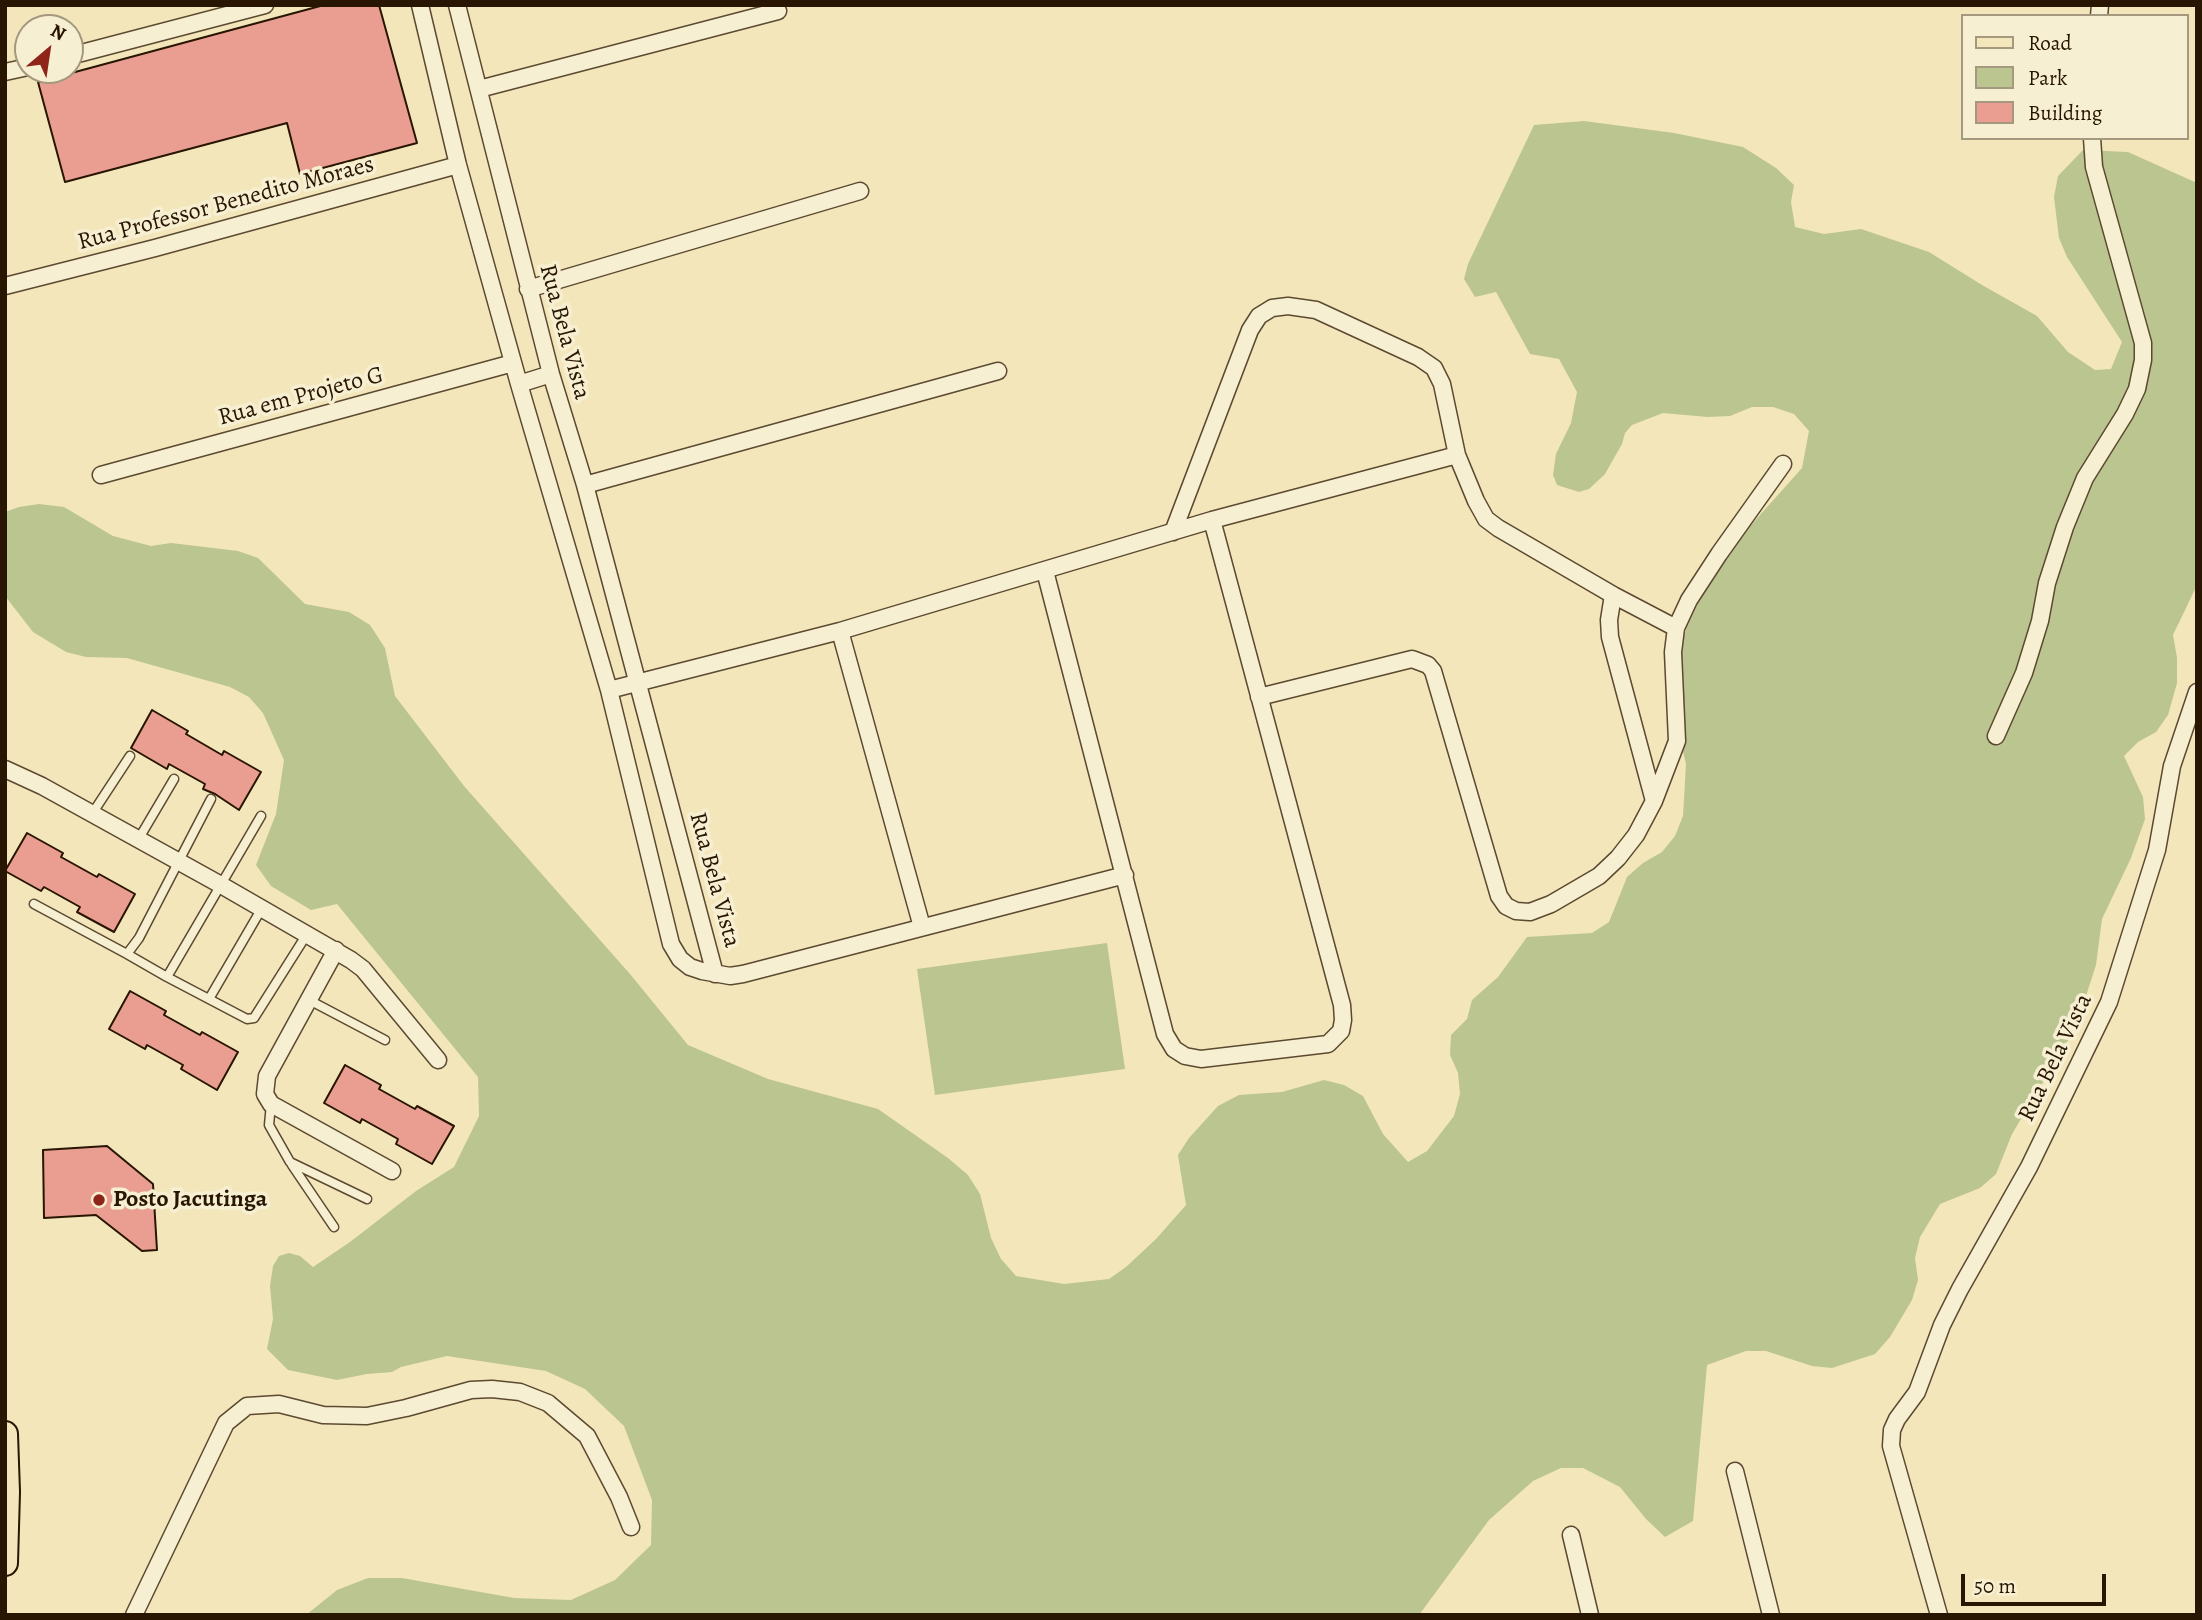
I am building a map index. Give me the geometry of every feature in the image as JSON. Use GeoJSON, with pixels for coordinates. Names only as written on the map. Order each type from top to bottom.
{"type":"FeatureCollection","features":[{"type":"Feature","properties":{"kind":"main road"},"geometry":{"type":"LineString","coordinates":[[5,1434],[5,1563]]}},
{"type":"Feature","properties":{"kind":"street"},"geometry":{"type":"LineString","coordinates":[[84,52],[265,5]]}},
{"type":"Feature","properties":{"kind":"street","name":"Rua Bela Vista"},"geometry":{"type":"LineString","coordinates":[[420,5],[458,165],[609,690],[671,944],[680,959],[690,967],[715,974]]}},
{"type":"Feature","properties":{"kind":"street","name":"Rua Bela Vista"},"geometry":{"type":"LineString","coordinates":[[457,5],[528,289],[639,682],[715,974]]}},
{"type":"Feature","properties":{"kind":"street"},"geometry":{"type":"LineString","coordinates":[[479,89],[778,11]]}},
{"type":"Feature","properties":{"kind":"street"},"geometry":{"type":"LineString","coordinates":[[1996,736],[2024,673],[2047,583],[2065,527],[2085,478],[2137,389],[2143,360],[2140,330],[2094,167],[2092,140]]}},
{"type":"Feature","properties":{"kind":"street","name":"Rua Professor Benedito Moraes"},"geometry":{"type":"LineString","coordinates":[[5,286],[458,165]]}},
{"type":"Feature","properties":{"kind":"street"},"geometry":{"type":"LineString","coordinates":[[528,289],[860,191]]}},
{"type":"Feature","properties":{"kind":"street"},"geometry":{"type":"LineString","coordinates":[[1173,532],[1250,330],[1259,316],[1272,309],[1288,306],[1316,310],[1418,357],[1434,368],[1442,384],[1457,455],[1486,519],[1614,595],[1676,628]]}},
{"type":"Feature","properties":{"kind":"street","name":"Rua em Projeto G"},"geometry":{"type":"LineString","coordinates":[[101,475],[513,363]]}},
{"type":"Feature","properties":{"kind":"street"},"geometry":{"type":"LineString","coordinates":[[585,485],[998,371]]}},
{"type":"Feature","properties":{"kind":"street"},"geometry":{"type":"LineString","coordinates":[[519,384],[551,374]]}},
{"type":"Feature","properties":{"kind":"street"},"geometry":{"type":"LineString","coordinates":[[609,690],[840,631],[1212,520],[1457,455]]}},
{"type":"Feature","properties":{"kind":"street"},"geometry":{"type":"LineString","coordinates":[[1259,697],[1412,659],[1428,665],[1433,671],[1499,896],[1506,906],[1516,911],[1530,912],[1551,904],[1598,876],[1618,858],[1636,835],[1654,801],[1677,741],[1673,652],[1676,628],[1689,600],[1718,554],[1783,464]]}},
{"type":"Feature","properties":{"kind":"street"},"geometry":{"type":"LineString","coordinates":[[1045,571],[1166,1034],[1174,1049],[1185,1056],[1200,1059],[1328,1044],[1336,1039],[1343,1020],[1342,1005],[1212,520]]}},
{"type":"Feature","properties":{"kind":"street"},"geometry":{"type":"LineString","coordinates":[[1614,595],[1609,620],[1610,637],[1654,801]]}},
{"type":"Feature","properties":{"kind":"street"},"geometry":{"type":"LineString","coordinates":[[840,631],[922,927]]}},
{"type":"Feature","properties":{"kind":"street","name":"Rua Bela Vista"},"geometry":{"type":"LineString","coordinates":[[1939,1615],[1891,1446],[1892,1430],[1917,1392],[1942,1325],[2029,1167],[2109,1002],[2157,850],[2172,766],[2197,692]]}},
{"type":"Feature","properties":{"kind":"street"},"geometry":{"type":"LineString","coordinates":[[5,769],[42,786],[336,950],[363,969],[438,1060]]}},
{"type":"Feature","properties":{"kind":"street"},"geometry":{"type":"LineString","coordinates":[[715,974],[743,974],[1125,875]]}},
{"type":"Feature","properties":{"kind":"street"},"geometry":{"type":"LineString","coordinates":[[336,950],[267,1076],[265,1094],[271,1104],[391,1171]]}},
{"type":"Feature","properties":{"kind":"street"},"geometry":{"type":"LineString","coordinates":[[134,1615],[226,1423],[247,1406],[279,1404],[323,1415],[367,1416],[471,1390],[520,1392],[548,1403],[587,1436],[619,1497],[631,1527]]}},
{"type":"Feature","properties":{"kind":"street"},"geometry":{"type":"LineString","coordinates":[[1735,1471],[1771,1615]]}},
{"type":"Feature","properties":{"kind":"street"},"geometry":{"type":"LineString","coordinates":[[1571,1535],[1590,1615]]}},
{"type":"Feature","properties":{"kind":"lane"},"geometry":{"type":"LineString","coordinates":[[92,814],[130,755]]}},
{"type":"Feature","properties":{"kind":"lane"},"geometry":{"type":"LineString","coordinates":[[138,840],[174,779]]}},
{"type":"Feature","properties":{"kind":"lane"},"geometry":{"type":"LineString","coordinates":[[127,954],[139,937],[211,799]]}},
{"type":"Feature","properties":{"kind":"lane"},"geometry":{"type":"LineString","coordinates":[[167,977],[261,816]]}},
{"type":"Feature","properties":{"kind":"lane"},"geometry":{"type":"LineString","coordinates":[[34,904],[247,1019],[254,1018],[307,934]]}},
{"type":"Feature","properties":{"kind":"lane"},"geometry":{"type":"LineString","coordinates":[[209,999],[262,908]]}},
{"type":"Feature","properties":{"kind":"lane"},"geometry":{"type":"LineString","coordinates":[[309,1000],[384,1040]]}},
{"type":"Feature","properties":{"kind":"lane"},"geometry":{"type":"LineString","coordinates":[[271,1104],[269,1125],[290,1162],[334,1227]]}},
{"type":"Feature","properties":{"kind":"lane"},"geometry":{"type":"LineString","coordinates":[[290,1162],[367,1199]]}},
{"type":"Feature","properties":{"kind":"green space"},"geometry":{"type":"Polygon","coordinates":[[[1584,121],[1674,133],[1743,147],[1776,168],[1794,185],[1791,202],[1795,227],[1824,234],[1861,229],[1929,252],[2037,316],[2068,352],[2095,370],[2111,369],[2122,342],[2067,257],[2059,238],[2054,197],[2058,176],[2083,150],[2128,152],[2197,183],[2197,585],[2173,635],[2177,683],[2168,715],[2156,732],[2138,742],[2124,756],[2143,797],[2145,819],[2131,858],[2102,919],[2096,965],[2076,1027],[2012,1134],[1996,1174],[1980,1188],[1940,1204],[1920,1237],[1915,1258],[1918,1280],[1912,1300],[1890,1337],[1875,1354],[1832,1368],[1812,1366],[1766,1351],[1746,1351],[1707,1365],[1693,1521],[1665,1537],[1620,1487],[1583,1468],[1561,1468],[1533,1481],[1489,1520],[1419,1615],[306,1615],[337,1590],[368,1578],[402,1578],[514,1598],[571,1600],[615,1580],[651,1545],[652,1500],[624,1426],[585,1389],[546,1371],[447,1356],[401,1367],[392,1372],[337,1380],[288,1370],[267,1349],[273,1319],[270,1286],[273,1266],[279,1256],[289,1253],[300,1256],[313,1267],[416,1191],[454,1167],[479,1116],[478,1077],[337,904],[311,910],[271,886],[256,865],[276,814],[284,760],[263,713],[249,697],[230,687],[127,658],[86,657],[66,652],[33,632],[5,596],[5,512],[39,504],[64,507],[113,536],[151,546],[171,543],[238,551],[258,558],[305,604],[349,612],[370,625],[385,648],[395,696],[464,786],[630,974],[688,1045],[768,1079],[878,1109],[948,1158],[968,1175],[980,1194],[991,1238],[1001,1259],[1016,1276],[1064,1284],[1109,1279],[1156,1239],[1186,1205],[1178,1155],[1189,1138],[1218,1106],[1239,1095],[1282,1092],[1324,1080],[1344,1085],[1363,1096],[1383,1134],[1408,1162],[1427,1151],[1454,1116],[1460,1094],[1458,1073],[1450,1055],[1451,1035],[1467,1019],[1472,1000],[1498,977],[1527,937],[1592,933],[1609,922],[1627,877],[1662,852],[1675,836],[1683,816],[1686,764],[1680,739],[1673,674],[1687,627],[1710,577],[1735,543],[1802,468],[1809,431],[1794,414],[1773,407],[1752,407],[1730,416],[1663,413],[1632,425],[1625,433],[1622,444],[1605,474],[1589,489],[1579,492],[1557,485],[1553,475],[1556,454],[1571,423],[1577,392],[1559,359],[1530,354],[1496,292],[1475,297],[1464,279],[1468,264],[1534,125],[1584,121]]]}},
{"type":"Feature","properties":{"kind":"green space"},"geometry":{"type":"Polygon","coordinates":[[[1107,943],[1125,1069],[935,1095],[917,969],[1107,943]]]}},
{"type":"Feature","properties":{"kind":"building"},"geometry":{"type":"Polygon","coordinates":[[[324,5],[379,5],[417,143],[300,174],[287,123],[65,182],[39,84],[84,84],[84,70],[324,5]]]}},
{"type":"Feature","properties":{"kind":"building"},"geometry":{"type":"Polygon","coordinates":[[[152,710],[222,755],[224,751],[261,772],[239,810],[203,789],[205,784],[169,764],[167,769],[131,748],[152,710]]]}},
{"type":"Feature","properties":{"kind":"building"},"geometry":{"type":"Polygon","coordinates":[[[27,833],[63,853],[61,857],[135,894],[114,932],[77,912],[80,907],[44,887],[41,891],[5,871],[27,833]]]}},
{"type":"Feature","properties":{"kind":"building"},"geometry":{"type":"Polygon","coordinates":[[[130,991],[166,1011],[164,1015],[238,1052],[217,1090],[181,1069],[183,1065],[147,1045],[145,1049],[109,1029],[130,991]]]}},
{"type":"Feature","properties":{"kind":"building"},"geometry":{"type":"Polygon","coordinates":[[[345,1065],[381,1085],[379,1089],[454,1126],[432,1164],[396,1144],[398,1139],[362,1119],[360,1123],[324,1103],[345,1065]]]}},
{"type":"Feature","properties":{"kind":"building","name":"Posto Jacutinga"},"geometry":{"type":"Polygon","coordinates":[[[107,1146],[153,1184],[157,1250],[142,1251],[96,1215],[44,1218],[43,1150],[107,1146]]]}},
{"type":"Feature","properties":{"kind":"place","name":"Posto Jacutinga"},"geometry":{"type":"Point","coordinates":[99,1200]}}]}
